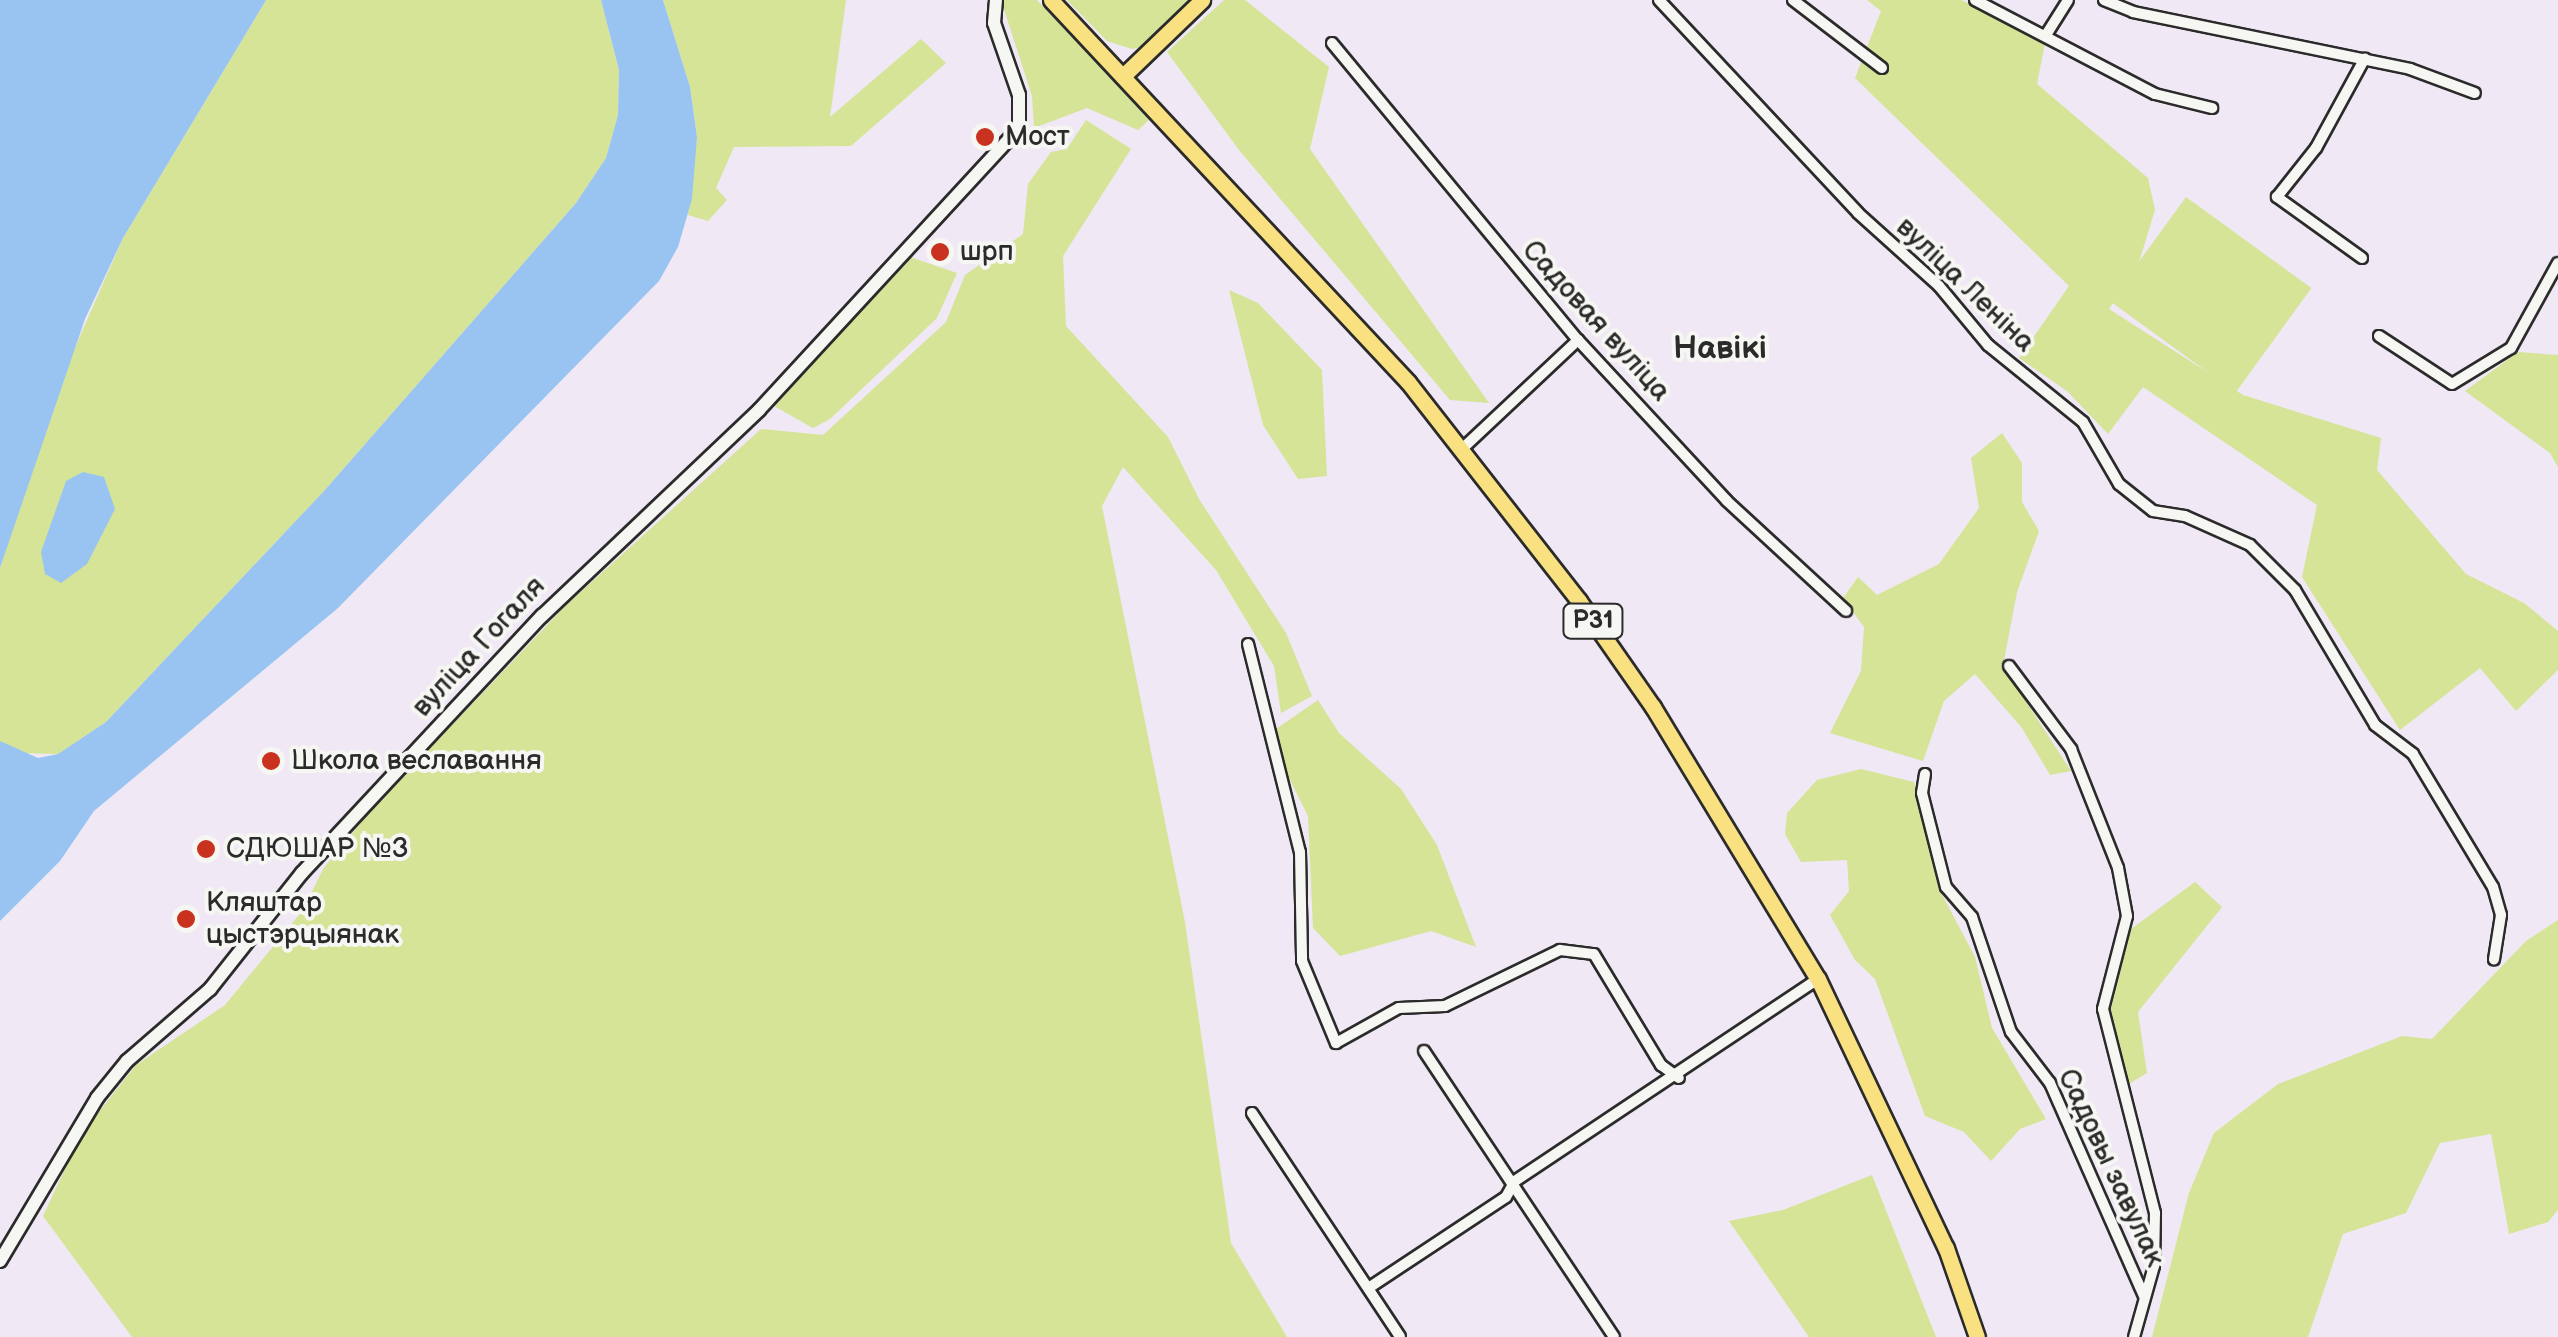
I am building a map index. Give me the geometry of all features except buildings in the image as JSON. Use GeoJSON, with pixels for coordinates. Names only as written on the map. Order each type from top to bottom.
{"type":"FeatureCollection","features":[{"type":"Feature","properties":{"kind":"main road"},"geometry":{"type":"LineString","coordinates":[[1123,76],[1202,0]]}},
{"type":"Feature","properties":{"kind":"main road","name":"Р31"},"geometry":{"type":"LineString","coordinates":[[1054,3],[1463,448],[1653,707],[1818,979],[1946,1248],[1977,1337]]}},
{"type":"Feature","properties":{"kind":"street","name":"вуліца Гогаля"},"geometry":{"type":"LineString","coordinates":[[0,1260],[14,1244],[97,1098],[127,1061],[210,990],[302,873],[528,630],[759,410],[918,231],[1008,142],[1019,128],[1019,95],[994,23],[996,0]]}},
{"type":"Feature","properties":{"kind":"street","name":"вуліца Леніна"},"geometry":{"type":"LineString","coordinates":[[1659,0],[1858,214],[1939,286],[1988,345],[2083,422],[2119,484],[2154,511],[2184,516],[2250,545],[2295,590],[2356,698],[2375,724],[2412,754],[2493,887],[2501,915],[2494,959]]}},
{"type":"Feature","properties":{"kind":"street"},"geometry":{"type":"LineString","coordinates":[[1794,0],[1882,68]]}},
{"type":"Feature","properties":{"kind":"street"},"geometry":{"type":"LineString","coordinates":[[1975,0],[2155,94],[2212,108]]}},
{"type":"Feature","properties":{"kind":"street"},"geometry":{"type":"LineString","coordinates":[[2046,35],[2068,0]]}},
{"type":"Feature","properties":{"kind":"street"},"geometry":{"type":"LineString","coordinates":[[2104,0],[2134,12],[2366,58],[2475,93]]}},
{"type":"Feature","properties":{"kind":"street","name":"Садовая вуліца"},"geometry":{"type":"LineString","coordinates":[[1332,42],[1578,340],[1728,501],[1846,610]]}},
{"type":"Feature","properties":{"kind":"street"},"geometry":{"type":"LineString","coordinates":[[2362,258],[2277,197],[2316,148],[2366,58]]}},
{"type":"Feature","properties":{"kind":"street"},"geometry":{"type":"LineString","coordinates":[[2379,336],[2452,384],[2511,348],[2558,263]]}},
{"type":"Feature","properties":{"kind":"street"},"geometry":{"type":"LineString","coordinates":[[1463,448],[1578,340]]}},
{"type":"Feature","properties":{"kind":"street"},"geometry":{"type":"LineString","coordinates":[[1248,644],[1300,852],[1302,960],[1336,1043],[1399,1008],[1445,1006],[1560,950],[1594,954],[1662,1065],[1678,1078]]}},
{"type":"Feature","properties":{"kind":"street","name":"Садовы завулак"},"geometry":{"type":"LineString","coordinates":[[2009,666],[2071,748],[2118,868],[2127,916],[2103,1009],[2155,1213],[2154,1266],[2145,1297]]}},
{"type":"Feature","properties":{"kind":"street","name":"Садовы завулак"},"geometry":{"type":"LineString","coordinates":[[1925,774],[1922,792],[1946,887],[1972,917],[2010,1032],[2050,1083],[2145,1297]]}},
{"type":"Feature","properties":{"kind":"street"},"geometry":{"type":"LineString","coordinates":[[1370,1286],[1506,1197],[1515,1181],[1661,1081],[1678,1078],[1818,979]]}},
{"type":"Feature","properties":{"kind":"street"},"geometry":{"type":"LineString","coordinates":[[1424,1051],[1515,1181],[1614,1337]]}},
{"type":"Feature","properties":{"kind":"street"},"geometry":{"type":"LineString","coordinates":[[1252,1113],[1370,1286],[1400,1337]]}},
{"type":"Feature","properties":{"kind":"street"},"geometry":{"type":"LineString","coordinates":[[0,1230],[14,1244]]}},
{"type":"Feature","properties":{"kind":"street"},"geometry":{"type":"LineString","coordinates":[[2134,1337],[2145,1297]]}},
{"type":"Feature","properties":{"kind":"green space"},"geometry":{"type":"Polygon","coordinates":[[[266,0],[601,0],[619,70],[618,115],[606,158],[576,203],[324,491],[106,722],[58,754],[18,753],[0,741],[0,568],[52,400],[123,238],[266,0]]]}},
{"type":"Feature","properties":{"kind":"green space"},"geometry":{"type":"Polygon","coordinates":[[[663,0],[846,0],[830,117],[921,39],[946,63],[851,146],[734,147],[716,188],[727,200],[708,221],[688,215],[697,137],[690,87],[663,0]]]}},
{"type":"Feature","properties":{"kind":"green space"},"geometry":{"type":"Polygon","coordinates":[[[1001,0],[1037,0],[1150,119],[1138,130],[1087,108],[1034,128],[1032,96],[1001,0]]]}},
{"type":"Feature","properties":{"kind":"green space"},"geometry":{"type":"Polygon","coordinates":[[[1067,0],[1193,0],[1144,47],[1132,49],[1107,41],[1067,0]]]}},
{"type":"Feature","properties":{"kind":"green space"},"geometry":{"type":"Polygon","coordinates":[[[1224,0],[1245,0],[1329,67],[1310,149],[1489,403],[1450,400],[1239,150],[1167,52],[1224,0]]]}},
{"type":"Feature","properties":{"kind":"green space"},"geometry":{"type":"Polygon","coordinates":[[[1867,0],[1961,0],[2046,38],[2037,84],[2148,178],[2155,210],[2139,262],[2109,309],[2243,395],[2381,438],[2377,470],[2466,574],[2524,603],[2558,631],[2558,670],[2516,711],[2480,668],[2400,730],[2302,577],[2317,505],[2143,387],[2108,434],[2067,391],[2019,358],[2069,286],[1855,78],[1881,11],[1867,0]]]}},
{"type":"Feature","properties":{"kind":"green space"},"geometry":{"type":"Polygon","coordinates":[[[1086,120],[1131,149],[1063,256],[1066,326],[1168,437],[1199,499],[1286,633],[1312,696],[1281,713],[1274,666],[1216,570],[1123,467],[1102,506],[1185,922],[1231,1243],[1287,1337],[132,1337],[43,1216],[82,1133],[136,1065],[225,1005],[303,910],[323,869],[367,815],[565,606],[761,429],[823,435],[946,322],[965,275],[1023,234],[1028,184],[1051,152],[1067,149],[1086,120]]]}},
{"type":"Feature","properties":{"kind":"green space"},"geometry":{"type":"Polygon","coordinates":[[[2186,197],[2311,288],[2236,392],[2110,301],[2186,197]]]}},
{"type":"Feature","properties":{"kind":"green space"},"geometry":{"type":"Polygon","coordinates":[[[907,256],[957,273],[937,318],[830,419],[813,428],[774,406],[907,256]]]}},
{"type":"Feature","properties":{"kind":"green space"},"geometry":{"type":"Polygon","coordinates":[[[1229,290],[1258,303],[1322,370],[1327,476],[1298,479],[1263,425],[1229,290]]]}},
{"type":"Feature","properties":{"kind":"green space"},"geometry":{"type":"Polygon","coordinates":[[[2518,352],[2558,355],[2558,467],[2550,453],[2465,391],[2518,352]]]}},
{"type":"Feature","properties":{"kind":"green space"},"geometry":{"type":"Polygon","coordinates":[[[2002,433],[2022,463],[2022,502],[2039,531],[2017,592],[2003,666],[2071,771],[2050,775],[2022,728],[1975,674],[1944,701],[1923,761],[1830,733],[1861,671],[1864,627],[1843,598],[1858,577],[1877,595],[1939,564],[1979,508],[1971,458],[2002,433]]]}},
{"type":"Feature","properties":{"kind":"green space"},"geometry":{"type":"Polygon","coordinates":[[[1318,700],[1339,733],[1401,789],[1437,845],[1476,947],[1431,931],[1340,956],[1313,928],[1308,816],[1284,768],[1276,729],[1318,700]]]}},
{"type":"Feature","properties":{"kind":"green space"},"geometry":{"type":"Polygon","coordinates":[[[1861,769],[1914,782],[1939,889],[1975,957],[1992,1028],[2046,1119],[2020,1129],[1991,1161],[1964,1132],[1925,1116],[1875,979],[1855,960],[1830,915],[1849,891],[1847,860],[1801,862],[1785,834],[1787,813],[1817,780],[1861,769]]]}},
{"type":"Feature","properties":{"kind":"green space"},"geometry":{"type":"Polygon","coordinates":[[[2195,882],[2222,907],[2138,1012],[2147,1073],[2129,1084],[2110,1011],[2131,929],[2195,882]]]}},
{"type":"Feature","properties":{"kind":"green space"},"geometry":{"type":"Polygon","coordinates":[[[2558,920],[2558,1210],[2548,1222],[2509,1234],[2491,1134],[2440,1143],[2406,1213],[2343,1234],[2308,1337],[2152,1337],[2189,1193],[2214,1133],[2278,1084],[2402,1036],[2432,1039],[2526,941],[2558,920]]]}},
{"type":"Feature","properties":{"kind":"green space"},"geometry":{"type":"Polygon","coordinates":[[[1872,1175],[1936,1337],[1809,1337],[1729,1221],[1783,1210],[1872,1175]]]}},
{"type":"Feature","properties":{"kind":"water"},"geometry":{"type":"Polygon","coordinates":[[[0,0],[266,0],[123,238],[85,319],[0,568],[0,0]]]}},
{"type":"Feature","properties":{"kind":"water"},"geometry":{"type":"Polygon","coordinates":[[[601,0],[663,0],[690,87],[697,137],[692,199],[678,247],[659,281],[338,608],[94,811],[60,861],[0,921],[0,741],[38,758],[58,754],[106,722],[324,491],[576,203],[606,158],[618,115],[619,70],[601,0]]]}},
{"type":"Feature","properties":{"kind":"water"},"geometry":{"type":"Polygon","coordinates":[[[83,472],[104,477],[115,509],[87,564],[61,583],[45,574],[41,552],[66,481],[83,472]]]}},
{"type":"Feature","properties":{"kind":"place","name":"Мост"},"geometry":{"type":"Point","coordinates":[985,137]}},
{"type":"Feature","properties":{"kind":"place","name":"шрп"},"geometry":{"type":"Point","coordinates":[940,252]}},
{"type":"Feature","properties":{"kind":"place","name":"Школа веславання"},"geometry":{"type":"Point","coordinates":[271,761]}},
{"type":"Feature","properties":{"kind":"place","name":"СДЮШАР №3"},"geometry":{"type":"Point","coordinates":[206,849]}},
{"type":"Feature","properties":{"kind":"place","name":"Кляштар цыстэрцыянак"},"geometry":{"type":"Point","coordinates":[186,919]}},
{"type":"Feature","properties":{"kind":"district","name":"Навікі"},"geometry":{"type":"Point","coordinates":[1720,349]}}]}
